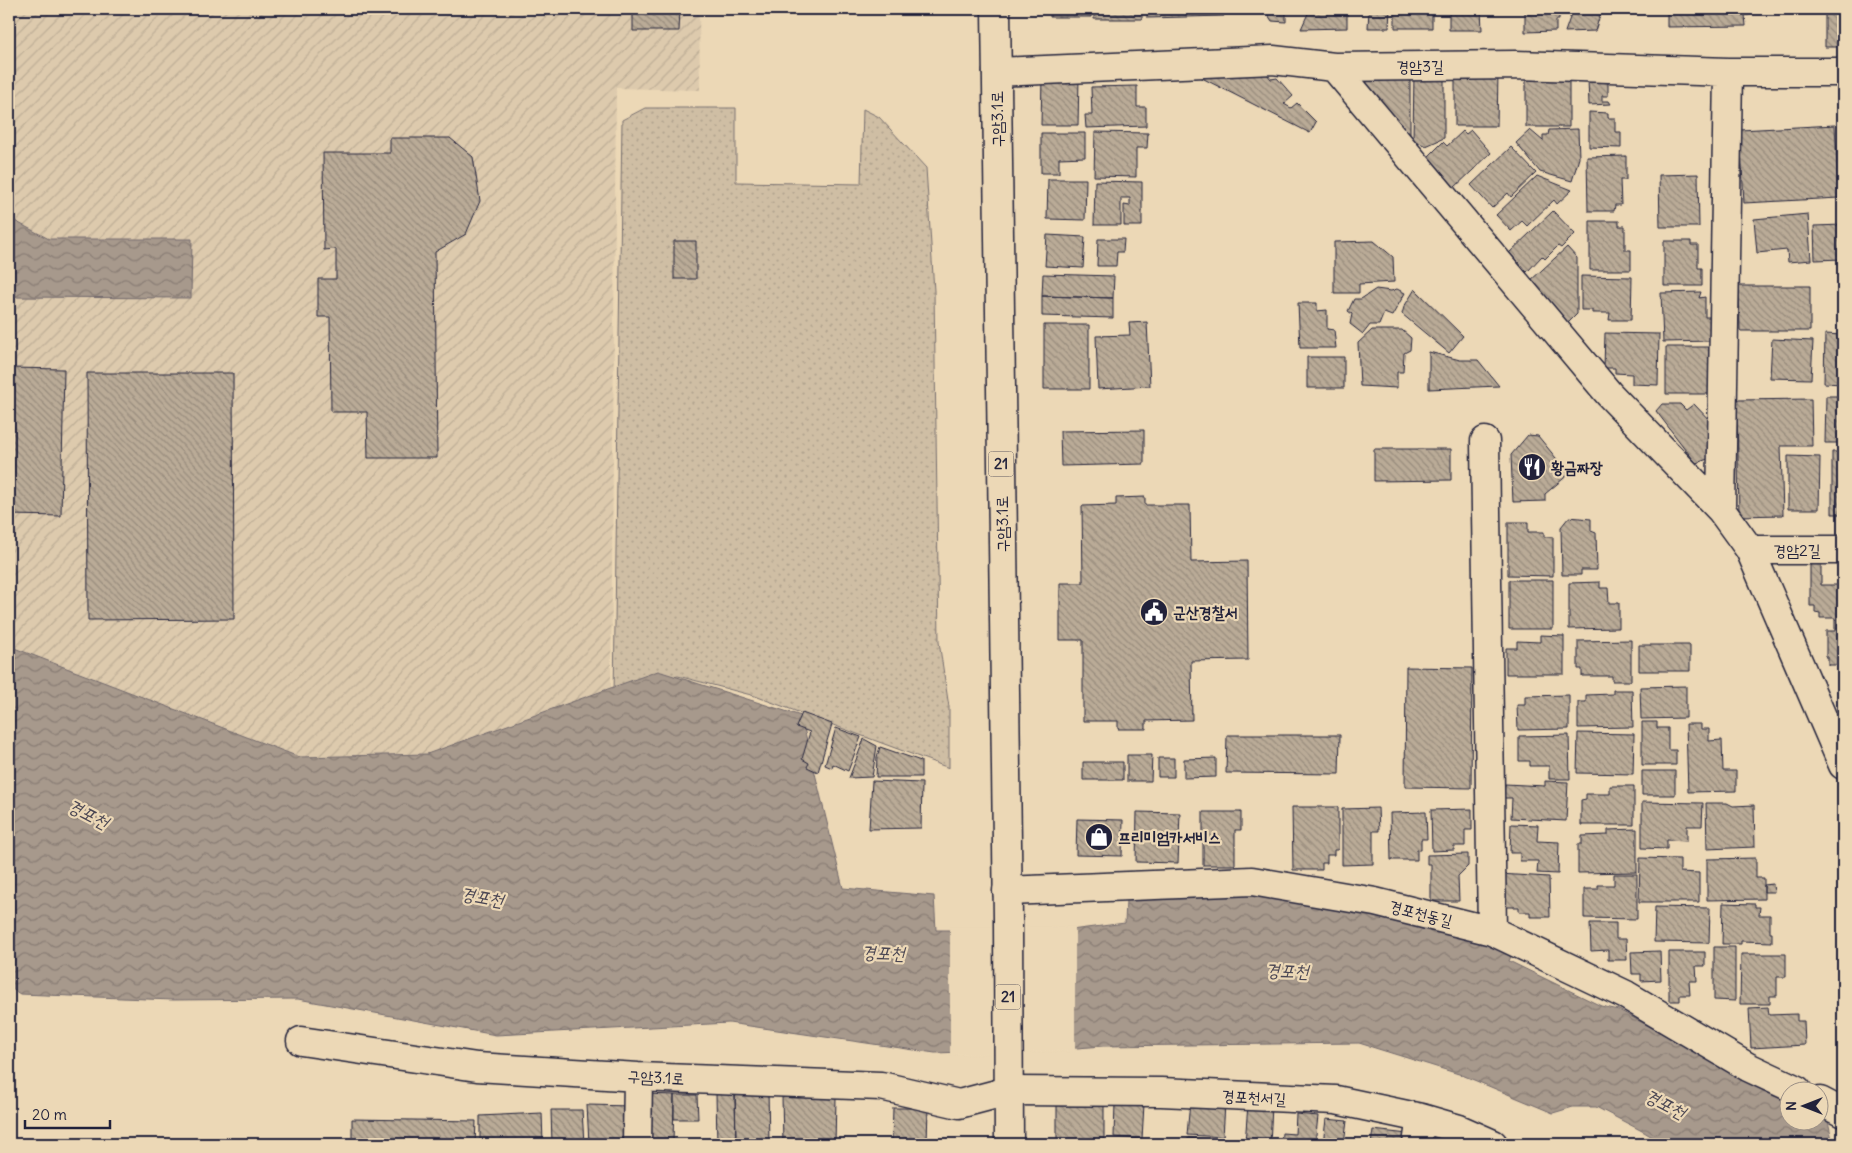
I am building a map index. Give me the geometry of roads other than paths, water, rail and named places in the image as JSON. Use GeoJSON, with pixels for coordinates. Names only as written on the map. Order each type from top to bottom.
{"type":"FeatureCollection","features":[{"type":"Feature","properties":{"kind":"street","name":"구암3.1로"},"geometry":{"type":"LineString","coordinates":[[302,1041],[477,1068],[638,1077],[881,1086],[959,1104],[1008,1083],[1008,920],[996,9]]}},
{"type":"Feature","properties":{"kind":"street","name":"경암3길"},"geometry":{"type":"LineString","coordinates":[[997,72],[1273,60],[1334,67],[1515,65],[1728,72],[1843,72]]}},
{"type":"Feature","properties":{"kind":"street"},"geometry":{"type":"LineString","coordinates":[[1334,67],[1609,394],[1721,510],[1750,550],[1843,765]]}},
{"type":"Feature","properties":{"kind":"street"},"geometry":{"type":"LineString","coordinates":[[1721,510],[1728,72]]}},
{"type":"Feature","properties":{"kind":"street"},"geometry":{"type":"LineString","coordinates":[[1485,441],[1492,931]]}},
{"type":"Feature","properties":{"kind":"street","name":"경암2길"},"geometry":{"type":"LineString","coordinates":[[1750,550],[1843,550]]}},
{"type":"Feature","properties":{"kind":"street","name":"경포천동길"},"geometry":{"type":"LineString","coordinates":[[1007,891],[1252,881],[1375,902],[1492,931],[1626,995],[1748,1067],[1780,1082]]}},
{"type":"Feature","properties":{"kind":"street"},"geometry":{"type":"LineString","coordinates":[[637,1144],[638,1077]]}},
{"type":"Feature","properties":{"kind":"street","name":"경포천서길"},"geometry":{"type":"LineString","coordinates":[[1008,1083],[1336,1100],[1419,1131],[1458,1128],[1493,1144]]}},
{"type":"Feature","properties":{"kind":"street","name":"21"},"geometry":{"type":"LineString","coordinates":[[1008,1083],[1009,1144]]}},
{"type":"Feature","properties":{"kind":"water"},"geometry":{"type":"Polygon","coordinates":[[[9,218],[49,239],[192,239],[191,298],[9,297],[9,218]]]}},
{"type":"Feature","properties":{"kind":"water","name":"경포천"},"geometry":{"type":"Polygon","coordinates":[[[9,646],[299,757],[427,754],[658,671],[801,716],[843,888],[934,896],[936,930],[1071,930],[1125,923],[1126,900],[1245,888],[1411,914],[1514,949],[1509,961],[1601,1006],[1619,1010],[1780,1097],[1780,1130],[1830,1130],[1833,1144],[1664,1144],[1596,1107],[1573,1107],[1553,1113],[1462,1075],[1359,1043],[1103,1046],[935,1053],[729,1023],[496,1035],[298,999],[173,1000],[20,994],[9,987],[9,646]]]}},
{"type":"Feature","properties":{"kind":"place","name":"황금짜장"},"geometry":{"type":"Point","coordinates":[1532,467]}},
{"type":"Feature","properties":{"kind":"place","name":"군산경찰서"},"geometry":{"type":"Point","coordinates":[1154,612]}},
{"type":"Feature","properties":{"kind":"place","name":"프리미엄카서비스"},"geometry":{"type":"Point","coordinates":[1099,837]}}]}
